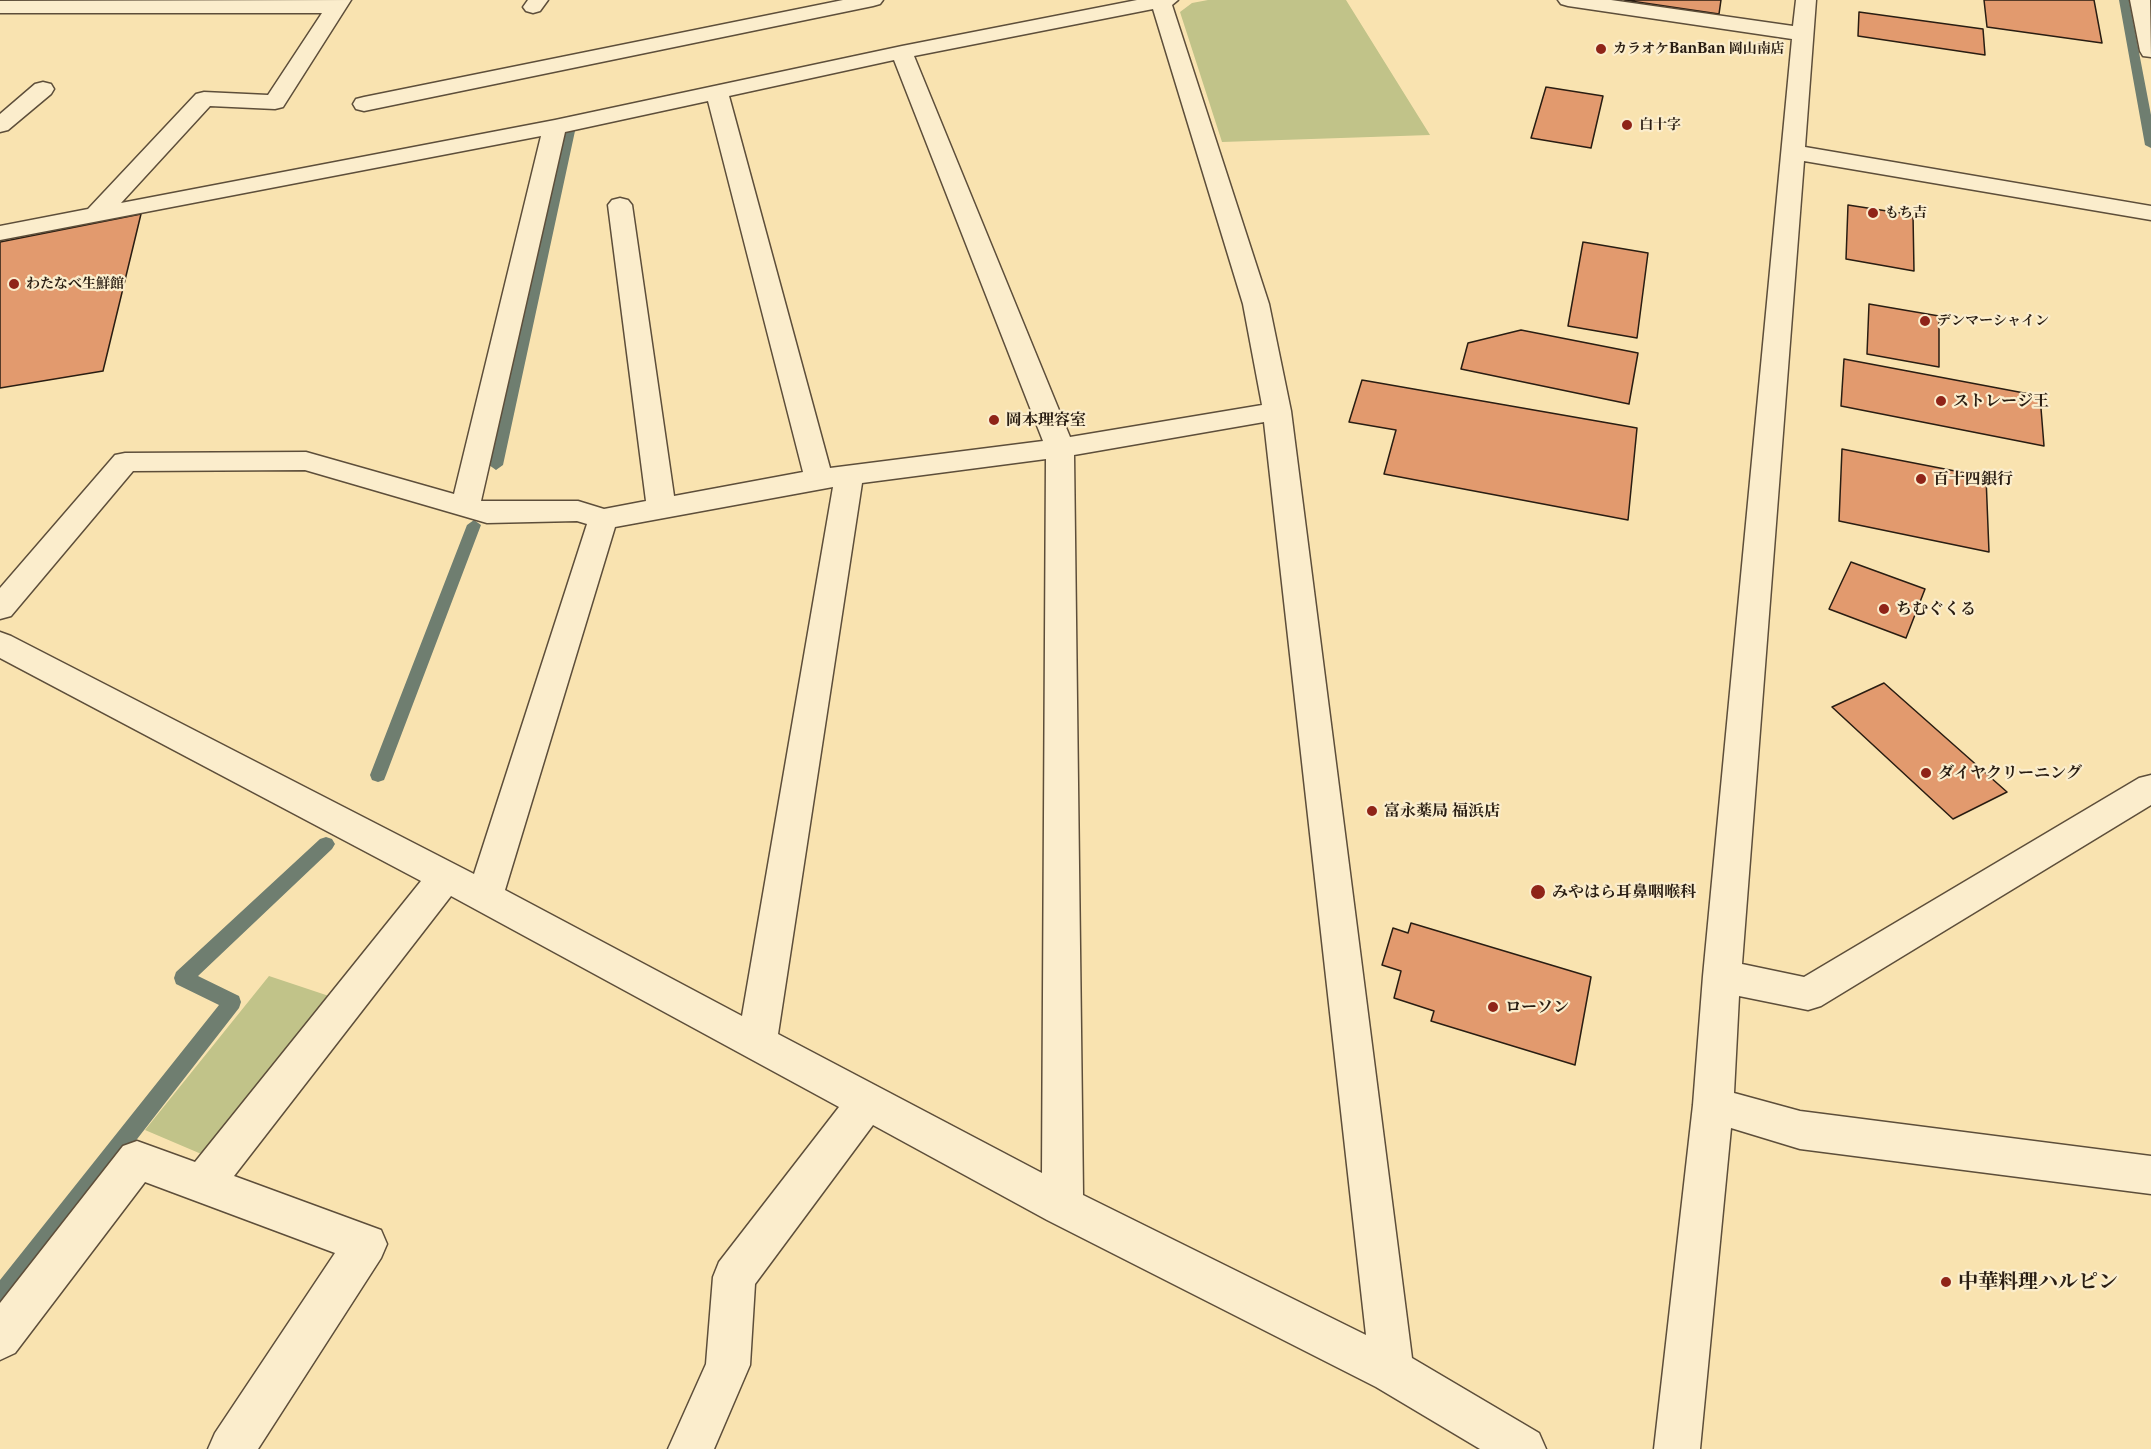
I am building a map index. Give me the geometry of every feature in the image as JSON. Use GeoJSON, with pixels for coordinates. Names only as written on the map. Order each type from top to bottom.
{"type":"FeatureCollection","features":[{"type":"Feature","properties":{"kind":"street"},"geometry":{"type":"LineString","coordinates":[[364,104],[873,0]]}},
{"type":"Feature","properties":{"kind":"street"},"geometry":{"type":"LineString","coordinates":[[0,233],[555,127],[902,52],[1163,0],[1256,304],[1277,411],[1392,1371]]}},
{"type":"Feature","properties":{"kind":"street"},"geometry":{"type":"LineString","coordinates":[[1568,0],[1803,34]]}},
{"type":"Feature","properties":{"kind":"street"},"geometry":{"type":"LineString","coordinates":[[1677,1449],[1713,1105],[1722,976],[1806,0]]}},
{"type":"Feature","properties":{"kind":"street"},"geometry":{"type":"LineString","coordinates":[[2144,2],[2151,51]]}},
{"type":"Feature","properties":{"kind":"street"},"geometry":{"type":"LineString","coordinates":[[0,7],[339,4]]}},
{"type":"Feature","properties":{"kind":"street"},"geometry":{"type":"LineString","coordinates":[[96,215],[204,99],[275,102],[339,4]]}},
{"type":"Feature","properties":{"kind":"street"},"geometry":{"type":"LineString","coordinates":[[902,52],[1060,448],[1062,1206]]}},
{"type":"Feature","properties":{"kind":"street"},"geometry":{"type":"LineString","coordinates":[[0,125],[43,89]]}},
{"type":"Feature","properties":{"kind":"street"},"geometry":{"type":"LineString","coordinates":[[717,92],[834,477],[757,1043]]}},
{"type":"Feature","properties":{"kind":"street"},"geometry":{"type":"LineString","coordinates":[[465,507],[555,127]]}},
{"type":"Feature","properties":{"kind":"street"},"geometry":{"type":"LineString","coordinates":[[1792,152],[2151,213]]}},
{"type":"Feature","properties":{"kind":"street"},"geometry":{"type":"LineString","coordinates":[[620,205],[661,508]]}},
{"type":"Feature","properties":{"kind":"street"},"geometry":{"type":"LineString","coordinates":[[0,608],[125,462],[306,461],[487,513],[578,511],[603,519],[834,477],[1060,448],[1277,411]]}},
{"type":"Feature","properties":{"kind":"street"},"geometry":{"type":"LineString","coordinates":[[485,897],[603,519]]}},
{"type":"Feature","properties":{"kind":"street"},"geometry":{"type":"LineString","coordinates":[[0,644],[446,876],[1062,1206],[1392,1371],[1523,1449]]}},
{"type":"Feature","properties":{"kind":"street"},"geometry":{"type":"LineString","coordinates":[[1722,976],[1808,994],[2151,788]]}},
{"type":"Feature","properties":{"kind":"street"},"geometry":{"type":"LineString","coordinates":[[203,1184],[446,876]]}},
{"type":"Feature","properties":{"kind":"street"},"geometry":{"type":"LineString","coordinates":[[691,1449],[728,1365],[734,1277],[867,1101]]}},
{"type":"Feature","properties":{"kind":"street"},"geometry":{"type":"LineString","coordinates":[[1713,1105],[1800,1130],[2151,1175]]}},
{"type":"Feature","properties":{"kind":"street"},"geometry":{"type":"LineString","coordinates":[[0,1338],[137,1160],[366,1244],[231,1449]]}},
{"type":"Feature","properties":{"kind":"green space"},"geometry":{"type":"Polygon","coordinates":[[[1208,0],[1346,0],[1430,135],[1222,142],[1180,12],[1192,3],[1208,0]]]}},
{"type":"Feature","properties":{"kind":"green space"},"geometry":{"type":"Polygon","coordinates":[[[269,976],[329,996],[206,1156],[145,1130],[269,976]]]}},
{"type":"Feature","properties":{"kind":"building"},"geometry":{"type":"Polygon","coordinates":[[[1624,0],[1721,0],[1719,14],[1624,0]]]}},
{"type":"Feature","properties":{"kind":"building"},"geometry":{"type":"Polygon","coordinates":[[[1984,0],[2094,0],[2102,43],[1987,27],[1984,0]]]}},
{"type":"Feature","properties":{"kind":"building"},"geometry":{"type":"Polygon","coordinates":[[[1859,12],[1983,29],[1985,55],[1858,36],[1859,12]]]}},
{"type":"Feature","properties":{"kind":"building"},"geometry":{"type":"Polygon","coordinates":[[[1546,87],[1603,96],[1591,148],[1531,138],[1546,87]]]}},
{"type":"Feature","properties":{"kind":"building"},"geometry":{"type":"Polygon","coordinates":[[[1848,205],[1913,215],[1914,271],[1846,259],[1848,205]]]}},
{"type":"Feature","properties":{"kind":"building"},"geometry":{"type":"Polygon","coordinates":[[[141,214],[103,371],[0,388],[0,242],[141,214]]]}},
{"type":"Feature","properties":{"kind":"building"},"geometry":{"type":"Polygon","coordinates":[[[1583,242],[1648,253],[1637,338],[1568,326],[1583,242]]]}},
{"type":"Feature","properties":{"kind":"building"},"geometry":{"type":"Polygon","coordinates":[[[1869,304],[1939,316],[1939,367],[1867,354],[1869,304]]]}},
{"type":"Feature","properties":{"kind":"building"},"geometry":{"type":"Polygon","coordinates":[[[1521,330],[1638,353],[1629,404],[1461,369],[1468,343],[1521,330]]]}},
{"type":"Feature","properties":{"kind":"building","name":"ストレージ王"},"geometry":{"type":"Polygon","coordinates":[[[1844,359],[2040,396],[2044,446],[1841,406],[1844,359]]]}},
{"type":"Feature","properties":{"kind":"building"},"geometry":{"type":"Polygon","coordinates":[[[1362,380],[1637,428],[1628,520],[1384,474],[1396,430],[1349,422],[1362,380]]]}},
{"type":"Feature","properties":{"kind":"building"},"geometry":{"type":"Polygon","coordinates":[[[1842,449],[1986,477],[1989,552],[1839,521],[1842,449]]]}},
{"type":"Feature","properties":{"kind":"building"},"geometry":{"type":"Polygon","coordinates":[[[1851,562],[1925,589],[1906,638],[1829,609],[1851,562]]]}},
{"type":"Feature","properties":{"kind":"building"},"geometry":{"type":"Polygon","coordinates":[[[1884,683],[2007,792],[1953,819],[1832,707],[1884,683]]]}},
{"type":"Feature","properties":{"kind":"building"},"geometry":{"type":"Polygon","coordinates":[[[1411,923],[1591,977],[1575,1065],[1431,1021],[1434,1011],[1394,998],[1401,971],[1382,965],[1393,928],[1408,933],[1411,923]]]}},
{"type":"Feature","properties":{"kind":"waterway"},"geometry":{"type":"LineString","coordinates":[[2124,0],[2151,145]]}},
{"type":"Feature","properties":{"kind":"waterway"},"geometry":{"type":"LineString","coordinates":[[496,465],[569,131]]}},
{"type":"Feature","properties":{"kind":"waterway"},"geometry":{"type":"LineString","coordinates":[[378,775],[474,525]]}},
{"type":"Feature","properties":{"kind":"waterway"},"geometry":{"type":"LineString","coordinates":[[0,1297],[232,1002],[183,978],[326,844]]}},
{"type":"Feature","properties":{"kind":"place","name":"カラオケBanBan 岡山南店"},"geometry":{"type":"Point","coordinates":[1601,49]}},
{"type":"Feature","properties":{"kind":"place","name":"白十字"},"geometry":{"type":"Point","coordinates":[1627,125]}},
{"type":"Feature","properties":{"kind":"place","name":"もち吉"},"geometry":{"type":"Point","coordinates":[1873,213]}},
{"type":"Feature","properties":{"kind":"place","name":"わたなべ生鮮館"},"geometry":{"type":"Point","coordinates":[14,284]}},
{"type":"Feature","properties":{"kind":"place","name":"デンマーシャイン"},"geometry":{"type":"Point","coordinates":[1925,321]}},
{"type":"Feature","properties":{"kind":"place","name":"ストレージ王"},"geometry":{"type":"Point","coordinates":[1941,401]}},
{"type":"Feature","properties":{"kind":"place","name":"岡本理容室"},"geometry":{"type":"Point","coordinates":[994,420]}},
{"type":"Feature","properties":{"kind":"place","name":"百十四銀行"},"geometry":{"type":"Point","coordinates":[1921,479]}},
{"type":"Feature","properties":{"kind":"place","name":"ちむぐくる"},"geometry":{"type":"Point","coordinates":[1884,609]}},
{"type":"Feature","properties":{"kind":"place","name":"ダイヤクリーニング"},"geometry":{"type":"Point","coordinates":[1926,773]}},
{"type":"Feature","properties":{"kind":"place","name":"富永薬局 福浜店"},"geometry":{"type":"Point","coordinates":[1372,811]}},
{"type":"Feature","properties":{"kind":"place","name":"みやはら耳鼻咽喉科"},"geometry":{"type":"Point","coordinates":[1538,892]}},
{"type":"Feature","properties":{"kind":"place","name":"ローソン"},"geometry":{"type":"Point","coordinates":[1493,1007]}},
{"type":"Feature","properties":{"kind":"place","name":"中華料理ハルピン"},"geometry":{"type":"Point","coordinates":[1946,1282]}}]}
